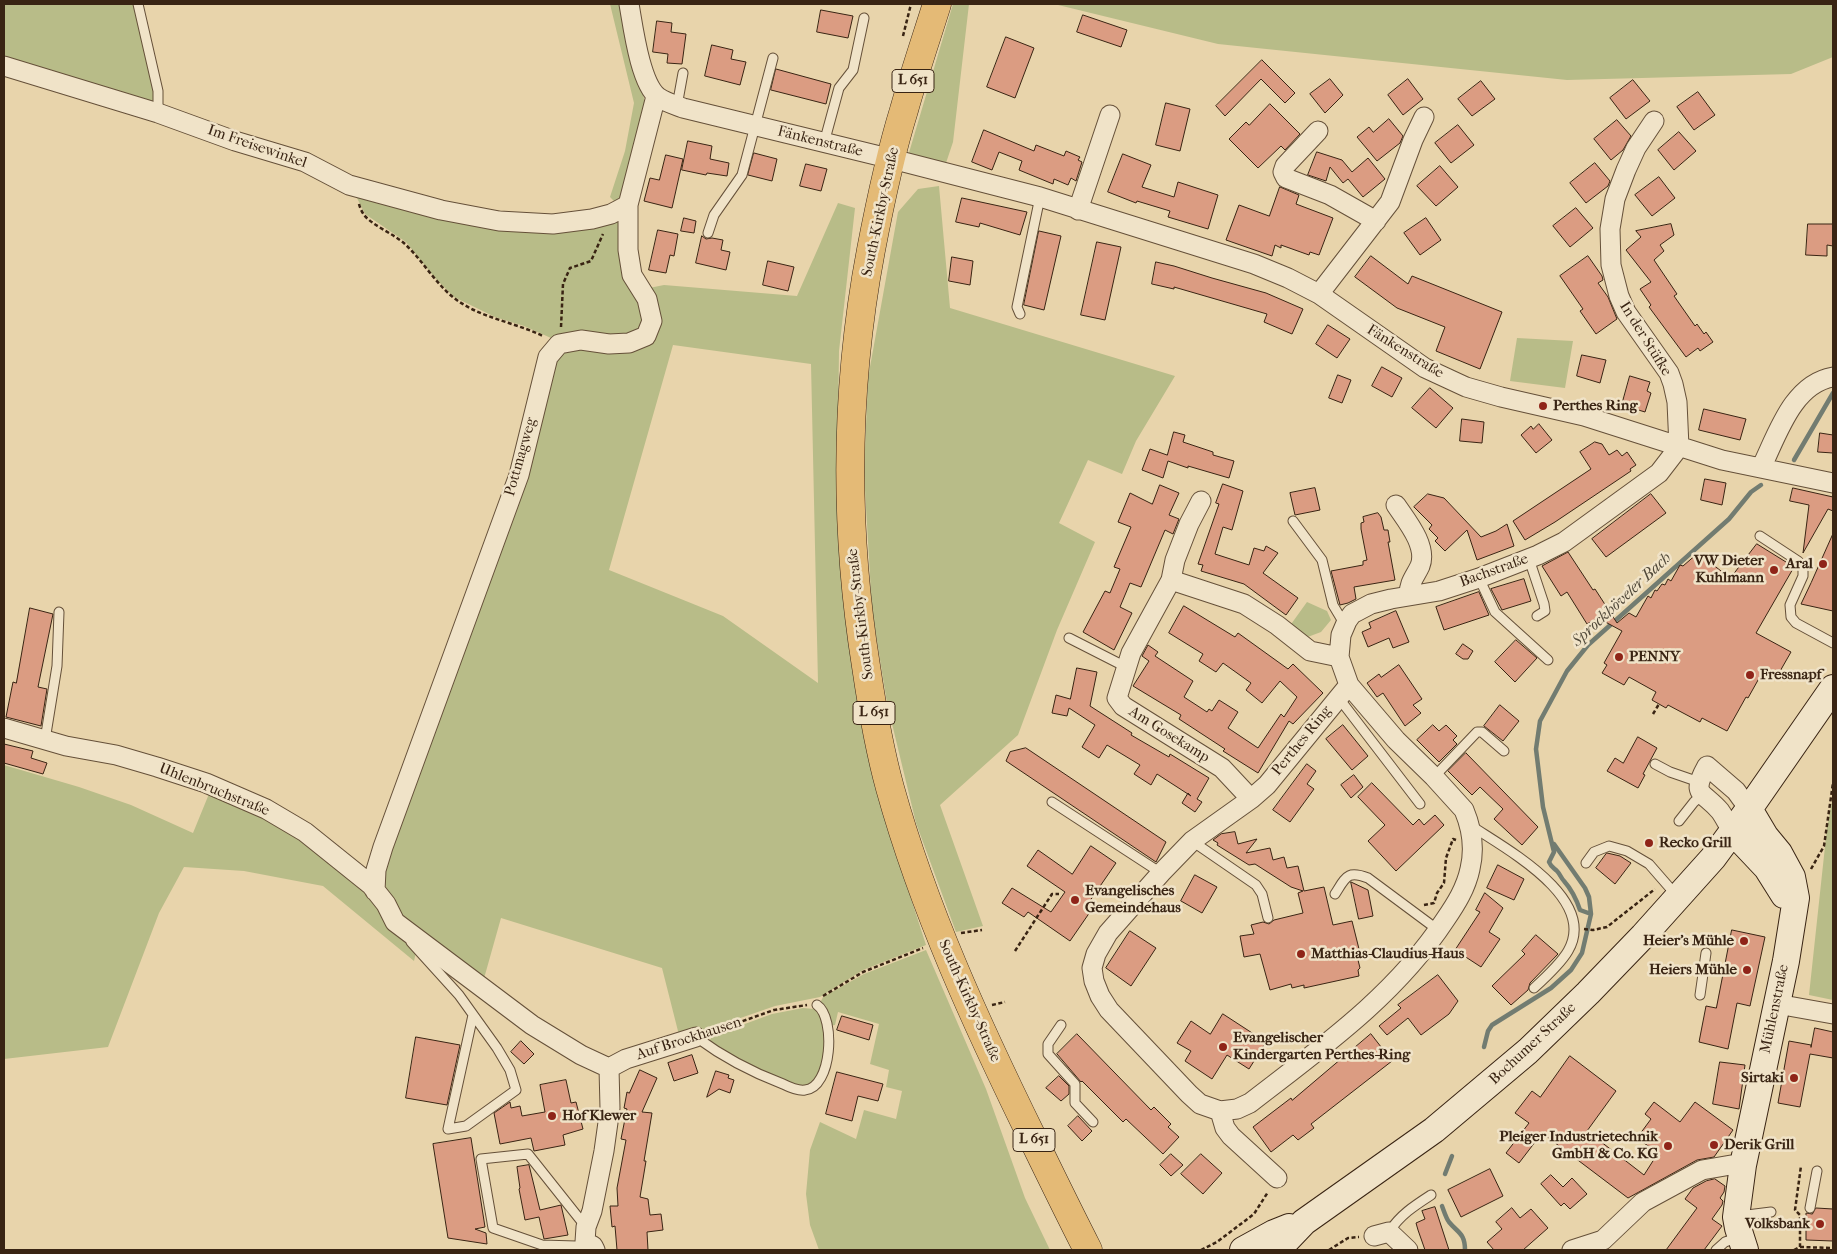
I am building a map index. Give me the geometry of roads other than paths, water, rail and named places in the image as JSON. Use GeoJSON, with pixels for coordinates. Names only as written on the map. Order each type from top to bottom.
{"type":"FeatureCollection","features":[{"type":"Feature","properties":{"kind":"main road","name":"South-Kirkby-Straße"},"geometry":{"type":"LineString","coordinates":[[937,4],[903,111],[871,251],[857,347],[849,473],[858,619],[879,741],[889,786],[904,835],[942,940],[1080,1244]]}},
{"type":"Feature","properties":{"kind":"main road","name":"Bochumer Straße"},"geometry":{"type":"LineString","coordinates":[[1274,1250],[1304,1222],[1434,1130],[1528,1051],[1600,980],[1713,858],[1833,688]]}},
{"type":"Feature","properties":{"kind":"main road","name":"Mühlenstraße"},"geometry":{"type":"LineString","coordinates":[[1740,1234],[1742,1165],[1777,1004],[1796,898],[1792,877],[1749,809]]}},
{"type":"Feature","properties":{"kind":"main road","name":"Mühlenstraße"},"geometry":{"type":"LineString","coordinates":[[1733,832],[1768,868],[1779,884],[1792,914]]}},
{"type":"Feature","properties":{"kind":"main road","name":"Bochumer Straße"},"geometry":{"type":"LineString","coordinates":[[1243,1250],[1274,1233],[1304,1222]]}},
{"type":"Feature","properties":{"kind":"street"},"geometry":{"type":"LineString","coordinates":[[628,205],[656,96],[642,69],[629,4]]}},
{"type":"Feature","properties":{"kind":"street","name":"Im Freisewinkel"},"geometry":{"type":"LineString","coordinates":[[4,66],[158,113],[235,141],[305,162],[349,185],[441,210],[499,221],[554,224],[592,219],[611,214],[628,205]]}},
{"type":"Feature","properties":{"kind":"street","name":"Fänkenstraße"},"geometry":{"type":"LineString","coordinates":[[656,96],[677,106],[1040,197],[1254,264],[1288,278],[1319,294],[1425,368],[1482,393],[1584,416],[1722,460],[1833,483]]}},
{"type":"Feature","properties":{"kind":"street"},"geometry":{"type":"LineString","coordinates":[[1078,210],[1110,115]]}},
{"type":"Feature","properties":{"kind":"street"},"geometry":{"type":"LineString","coordinates":[[1319,294],[1390,202],[1413,140],[1424,117]]}},
{"type":"Feature","properties":{"kind":"street","name":"In der Stüfke"},"geometry":{"type":"LineString","coordinates":[[1654,121],[1629,162],[1615,199],[1610,230],[1611,265],[1618,296],[1626,312],[1669,373],[1677,402],[1679,447]]}},
{"type":"Feature","properties":{"kind":"street"},"geometry":{"type":"LineString","coordinates":[[1318,132],[1285,166],[1282,172],[1286,178],[1330,196],[1376,221]]}},
{"type":"Feature","properties":{"kind":"street","name":"Pottmagweg"},"geometry":{"type":"LineString","coordinates":[[375,891],[376,870],[518,474],[548,357],[560,344],[581,340],[609,344],[629,343],[646,336],[652,322],[647,299],[632,275],[628,250],[628,205]]}},
{"type":"Feature","properties":{"kind":"street"},"geometry":{"type":"LineString","coordinates":[[1761,468],[1790,410],[1806,390],[1825,378],[1833,377]]}},
{"type":"Feature","properties":{"kind":"street","name":"Bachstraße"},"geometry":{"type":"LineString","coordinates":[[1345,625],[1352,614],[1371,604],[1409,595],[1439,591],[1529,559],[1564,542],[1659,473],[1679,447]]}},
{"type":"Feature","properties":{"kind":"street","name":"Am Gosekamp"},"geometry":{"type":"LineString","coordinates":[[1201,501],[1189,524],[1175,560],[1171,580],[1126,667],[1116,698],[1123,706],[1222,768],[1251,799]]}},
{"type":"Feature","properties":{"kind":"street"},"geometry":{"type":"LineString","coordinates":[[1396,505],[1419,544],[1422,557],[1409,586],[1409,595]]}},
{"type":"Feature","properties":{"kind":"street"},"geometry":{"type":"LineString","coordinates":[[1171,580],[1244,604],[1277,625],[1310,651],[1339,657]]}},
{"type":"Feature","properties":{"kind":"street"},"geometry":{"type":"LineString","coordinates":[[1277,1178],[1244,1149],[1225,1128],[1220,1111],[1237,1109],[1250,1103],[1352,1024],[1412,964],[1438,930],[1465,886],[1470,868],[1472,850],[1470,825],[1464,810],[1434,777],[1344,691],[1339,657],[1340,640],[1345,625]]}},
{"type":"Feature","properties":{"kind":"street","name":"Perthes Ring"},"geometry":{"type":"LineString","coordinates":[[1220,1111],[1200,1104],[1109,1010],[1100,996],[1094,981],[1092,968],[1096,954],[1108,933],[1192,841],[1251,799],[1267,785],[1344,691]]}},
{"type":"Feature","properties":{"kind":"street","name":"Uhlenbruchstraße"},"geometry":{"type":"LineString","coordinates":[[4,728],[66,746],[116,755],[157,767],[250,802],[306,832],[371,885],[386,904],[395,922],[532,1024],[581,1055],[609,1068]]}},
{"type":"Feature","properties":{"kind":"street"},"geometry":{"type":"LineString","coordinates":[[1733,832],[1719,811],[1700,789],[1707,766],[1736,791],[1749,809]]}},
{"type":"Feature","properties":{"kind":"street"},"geometry":{"type":"LineString","coordinates":[[1777,1004],[1833,1014]]}},
{"type":"Feature","properties":{"kind":"street","name":"Auf Brockhausen"},"geometry":{"type":"LineString","coordinates":[[609,1068],[626,1059],[696,1037]]}},
{"type":"Feature","properties":{"kind":"street"},"geometry":{"type":"LineString","coordinates":[[583,1243],[592,1211],[605,1142],[610,1108],[609,1068]]}},
{"type":"Feature","properties":{"kind":"street"},"geometry":{"type":"LineString","coordinates":[[1572,1250],[1603,1240],[1643,1202],[1702,1170],[1742,1165]]}},
{"type":"Feature","properties":{"kind":"street"},"geometry":{"type":"LineString","coordinates":[[1381,1234],[1408,1250]]}},
{"type":"Feature","properties":{"kind":"lane"},"geometry":{"type":"LineString","coordinates":[[138,4],[158,91],[158,113]]}},
{"type":"Feature","properties":{"kind":"lane"},"geometry":{"type":"LineString","coordinates":[[824,143],[838,88],[853,70],[864,18]]}},
{"type":"Feature","properties":{"kind":"lane"},"geometry":{"type":"LineString","coordinates":[[708,233],[714,215],[742,175],[773,58]]}},
{"type":"Feature","properties":{"kind":"lane"},"geometry":{"type":"LineString","coordinates":[[677,106],[683,74]]}},
{"type":"Feature","properties":{"kind":"lane"},"geometry":{"type":"LineString","coordinates":[[1020,314],[1017,306],[1040,197]]}},
{"type":"Feature","properties":{"kind":"lane"},"geometry":{"type":"LineString","coordinates":[[1293,521],[1322,560],[1333,605],[1345,625]]}},
{"type":"Feature","properties":{"kind":"lane"},"geometry":{"type":"LineString","coordinates":[[1760,536],[1798,561],[1804,569],[1803,576],[1790,605],[1791,617],[1796,623],[1833,643]]}},
{"type":"Feature","properties":{"kind":"lane"},"geometry":{"type":"LineString","coordinates":[[1529,559],[1545,611],[1537,616]]}},
{"type":"Feature","properties":{"kind":"lane"},"geometry":{"type":"LineString","coordinates":[[1479,578],[1495,612],[1548,660]]}},
{"type":"Feature","properties":{"kind":"lane"},"geometry":{"type":"LineString","coordinates":[[45,740],[57,666],[59,612]]}},
{"type":"Feature","properties":{"kind":"lane"},"geometry":{"type":"LineString","coordinates":[[1069,638],[1126,667]]}},
{"type":"Feature","properties":{"kind":"lane"},"geometry":{"type":"LineString","coordinates":[[1344,691],[1420,804]]}},
{"type":"Feature","properties":{"kind":"lane"},"geometry":{"type":"LineString","coordinates":[[1434,777],[1477,732],[1482,732],[1504,751]]}},
{"type":"Feature","properties":{"kind":"lane"},"geometry":{"type":"LineString","coordinates":[[1655,764],[1700,789],[1694,802],[1680,821]]}},
{"type":"Feature","properties":{"kind":"lane"},"geometry":{"type":"LineString","coordinates":[[1052,802],[1161,873]]}},
{"type":"Feature","properties":{"kind":"lane"},"geometry":{"type":"LineString","coordinates":[[1470,825],[1540,872],[1551,883],[1570,911],[1574,926],[1569,951],[1534,988]]}},
{"type":"Feature","properties":{"kind":"lane"},"geometry":{"type":"LineString","coordinates":[[1192,841],[1256,885],[1262,894],[1268,918]]}},
{"type":"Feature","properties":{"kind":"lane"},"geometry":{"type":"LineString","coordinates":[[1586,863],[1594,852],[1609,846],[1627,851],[1649,864],[1678,897]]}},
{"type":"Feature","properties":{"kind":"lane"},"geometry":{"type":"LineString","coordinates":[[1335,894],[1346,877],[1350,874],[1359,874],[1368,878],[1438,930]]}},
{"type":"Feature","properties":{"kind":"lane"},"geometry":{"type":"LineString","coordinates":[[395,922],[420,954],[455,990],[474,1015],[510,1070],[516,1090],[466,1126],[448,1129],[474,1015]]}},
{"type":"Feature","properties":{"kind":"lane"},"geometry":{"type":"LineString","coordinates":[[1700,995],[1706,953]]}},
{"type":"Feature","properties":{"kind":"lane"},"geometry":{"type":"LineString","coordinates":[[696,1037],[718,1054],[741,1066],[785,1085],[804,1090],[818,1084],[823,1075],[828,1047],[829,1040],[824,1012],[817,1005]]}},
{"type":"Feature","properties":{"kind":"lane"},"geometry":{"type":"LineString","coordinates":[[1060,1024],[1048,1044],[1048,1054],[1075,1084],[1075,1103],[1093,1122]]}},
{"type":"Feature","properties":{"kind":"lane"},"geometry":{"type":"LineString","coordinates":[[528,1154],[583,1243],[542,1245],[493,1228],[481,1159],[528,1154]]}},
{"type":"Feature","properties":{"kind":"lane"},"geometry":{"type":"LineString","coordinates":[[1810,1208],[1817,1171]]}},
{"type":"Feature","properties":{"kind":"lane"},"geometry":{"type":"LineString","coordinates":[[1381,1234],[1409,1209],[1432,1195]]}},
{"type":"Feature","properties":{"kind":"lane"},"geometry":{"type":"LineString","coordinates":[[1716,1250],[1771,1212]]}},
{"type":"Feature","properties":{"kind":"waterway","name":"Sprockhöveler Bach"},"geometry":{"type":"LineString","coordinates":[[1794,460],[1833,393]]}},
{"type":"Feature","properties":{"kind":"waterway","name":"Sprockhöveler Bach"},"geometry":{"type":"LineString","coordinates":[[1591,914],[1580,910],[1572,891],[1549,862],[1554,852],[1543,807],[1536,749],[1540,721],[1567,671],[1588,645],[1729,519],[1751,492],[1761,485]]}},
{"type":"Feature","properties":{"kind":"waterway","name":"Sprockhöveler Bach"},"geometry":{"type":"LineString","coordinates":[[1484,1047],[1488,1031],[1492,1025],[1551,988],[1571,970],[1582,953],[1591,914],[1589,897],[1585,888],[1554,844]]}},
{"type":"Feature","properties":{"kind":"waterway","name":"Sprockhöveler Bach"},"geometry":{"type":"LineString","coordinates":[[1445,1174],[1452,1156]]}},
{"type":"Feature","properties":{"kind":"waterway","name":"Sprockhöveler Bach"},"geometry":{"type":"LineString","coordinates":[[1442,1206],[1449,1222],[1464,1240],[1465,1250]]}},
{"type":"Feature","properties":{"kind":"place","name":"Perthes Ring"},"geometry":{"type":"Point","coordinates":[1543,406]}},
{"type":"Feature","properties":{"kind":"place","name":"Aral"},"geometry":{"type":"Point","coordinates":[1823,564]}},
{"type":"Feature","properties":{"kind":"place","name":"VW Dieter Kuhlmann"},"geometry":{"type":"Point","coordinates":[1774,570]}},
{"type":"Feature","properties":{"kind":"place","name":"PENNY"},"geometry":{"type":"Point","coordinates":[1619,657]}},
{"type":"Feature","properties":{"kind":"place","name":"Fressnapf"},"geometry":{"type":"Point","coordinates":[1750,675]}},
{"type":"Feature","properties":{"kind":"place","name":"Recko Grill"},"geometry":{"type":"Point","coordinates":[1649,843]}},
{"type":"Feature","properties":{"kind":"place","name":"Evangelisches Gemeindehaus"},"geometry":{"type":"Point","coordinates":[1075,900]}},
{"type":"Feature","properties":{"kind":"place","name":"Heier's Mühle"},"geometry":{"type":"Point","coordinates":[1744,941]}},
{"type":"Feature","properties":{"kind":"place","name":"Matthias-Claudius-Haus"},"geometry":{"type":"Point","coordinates":[1301,954]}},
{"type":"Feature","properties":{"kind":"place","name":"Heiers Mühle"},"geometry":{"type":"Point","coordinates":[1747,970]}},
{"type":"Feature","properties":{"kind":"place","name":"Evangelischer Kindergarten Perthes-Ring"},"geometry":{"type":"Point","coordinates":[1223,1047]}},
{"type":"Feature","properties":{"kind":"place","name":"Sirtaki"},"geometry":{"type":"Point","coordinates":[1794,1078]}},
{"type":"Feature","properties":{"kind":"place","name":"Hof Klewer"},"geometry":{"type":"Point","coordinates":[552,1116]}},
{"type":"Feature","properties":{"kind":"place","name":"Derik Grill"},"geometry":{"type":"Point","coordinates":[1714,1145]}},
{"type":"Feature","properties":{"kind":"place","name":"Pleiger Industrietechnik GmbH & Co. KG"},"geometry":{"type":"Point","coordinates":[1668,1146]}},
{"type":"Feature","properties":{"kind":"place","name":"Volksbank"},"geometry":{"type":"Point","coordinates":[1820,1224]}}]}
